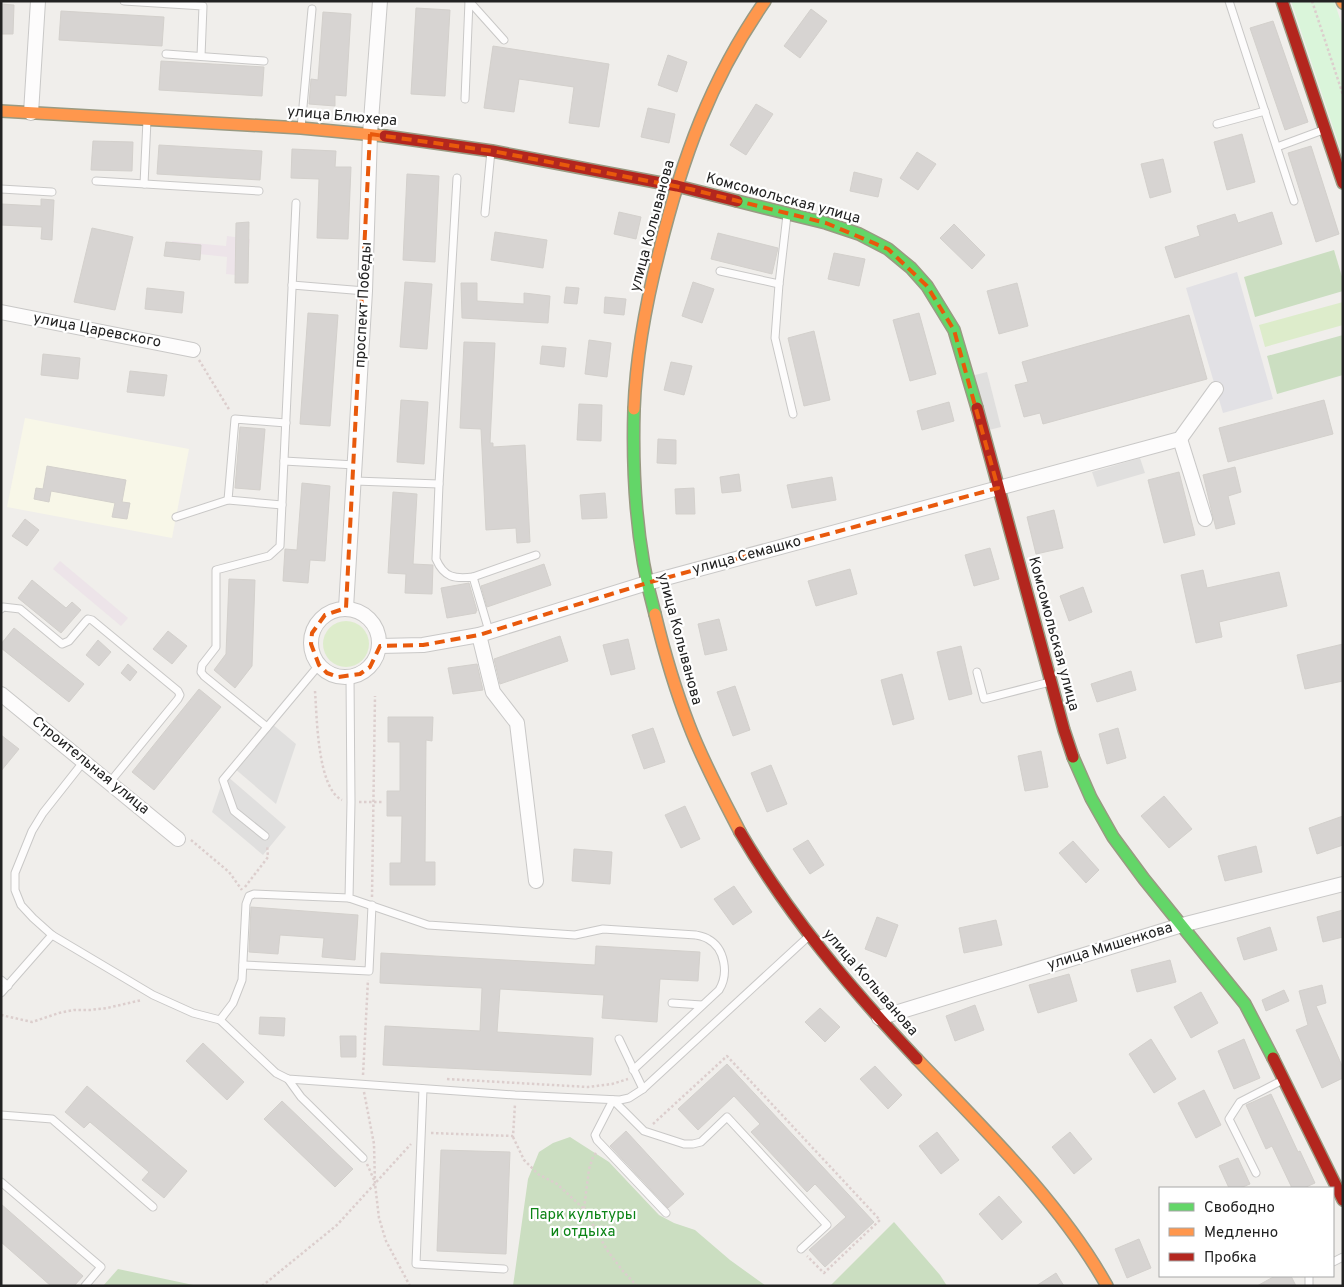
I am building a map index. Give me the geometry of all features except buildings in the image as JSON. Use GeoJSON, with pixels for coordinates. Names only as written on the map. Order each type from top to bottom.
{"type":"FeatureCollection","features":[{"type":"Feature","properties":{"kind":"street"},"geometry":{"type":"LineString","coordinates":[[31,113],[38,1]]}},
{"type":"Feature","properties":{"kind":"street","name":"проспект Победы"},"geometry":{"type":"LineString","coordinates":[[346,608],[365,291],[370,134],[380,1]]}},
{"type":"Feature","properties":{"kind":"street","name":"улица Колыванова"},"geometry":{"type":"LineString","coordinates":[[765,1],[742,33],[718,78],[677,186],[658,257],[640,349],[635,395],[633,449],[637,510],[647,583],[668,667],[690,731],[718,793],[749,849],[784,902],[809,936],[879,1018],[1039,1189],[1088,1252],[1107,1286]]}},
{"type":"Feature","properties":{"kind":"street"},"geometry":{"type":"LineString","coordinates":[[1282,1],[1343,183]]}},
{"type":"Feature","properties":{"kind":"street","name":"улица Блюхера"},"geometry":{"type":"LineString","coordinates":[[1,111],[301,128],[370,134],[492,151],[677,186]]}},
{"type":"Feature","properties":{"kind":"street","name":"Комсомольская улица"},"geometry":{"type":"LineString","coordinates":[[677,186],[787,215],[826,223],[859,234],[888,249],[911,268],[927,286],[954,330],[962,354],[1050,682],[1076,766],[1092,801],[1112,836],[1240,996],[1251,1013],[1343,1200]]}},
{"type":"Feature","properties":{"kind":"street","name":"улица Царевского"},"geometry":{"type":"LineString","coordinates":[[1,312],[193,350]]}},
{"type":"Feature","properties":{"kind":"street"},"geometry":{"type":"LineString","coordinates":[[1204,519],[1180,439],[1216,389]]}},
{"type":"Feature","properties":{"kind":"street","name":"улица Семашко"},"geometry":{"type":"LineString","coordinates":[[380,646],[423,645],[484,633],[647,583],[1180,439]]}},
{"type":"Feature","properties":{"kind":"street"},"geometry":{"type":"LineString","coordinates":[[346,608],[367,616],[374,625],[380,646],[376,658],[370,667],[360,674],[350,677],[338,677],[328,673],[319,665],[313,655],[310,644],[312,633],[317,623],[325,615],[335,610],[346,608]]}},
{"type":"Feature","properties":{"kind":"street"},"geometry":{"type":"LineString","coordinates":[[484,633],[493,692],[517,723],[536,881]]}},
{"type":"Feature","properties":{"kind":"street","name":"Строительная улица"},"geometry":{"type":"LineString","coordinates":[[1,694],[185,840]]}},
{"type":"Feature","properties":{"kind":"street","name":"улица Мишенкова"},"geometry":{"type":"LineString","coordinates":[[879,1018],[1182,925],[1343,884]]}},
{"type":"Feature","properties":{"kind":"lane"},"geometry":{"type":"LineString","coordinates":[[124,1],[203,6],[200,56]]}},
{"type":"Feature","properties":{"kind":"lane"},"geometry":{"type":"LineString","coordinates":[[468,1],[504,40]]}},
{"type":"Feature","properties":{"kind":"lane"},"geometry":{"type":"LineString","coordinates":[[465,99],[468,1]]}},
{"type":"Feature","properties":{"kind":"lane"},"geometry":{"type":"LineString","coordinates":[[1229,1],[1294,201]]}},
{"type":"Feature","properties":{"kind":"lane"},"geometry":{"type":"LineString","coordinates":[[301,128],[312,9]]}},
{"type":"Feature","properties":{"kind":"lane"},"geometry":{"type":"LineString","coordinates":[[166,54],[264,60]]}},
{"type":"Feature","properties":{"kind":"lane"},"geometry":{"type":"LineString","coordinates":[[1217,124],[1265,111]]}},
{"type":"Feature","properties":{"kind":"lane"},"geometry":{"type":"LineString","coordinates":[[144,184],[147,120]]}},
{"type":"Feature","properties":{"kind":"lane"},"geometry":{"type":"LineString","coordinates":[[1276,147],[1325,129]]}},
{"type":"Feature","properties":{"kind":"lane"},"geometry":{"type":"LineString","coordinates":[[485,213],[492,151]]}},
{"type":"Feature","properties":{"kind":"lane"},"geometry":{"type":"LineString","coordinates":[[457,178],[436,559],[441,570],[458,578],[474,577],[536,555]]}},
{"type":"Feature","properties":{"kind":"lane"},"geometry":{"type":"LineString","coordinates":[[96,181],[259,191]]}},
{"type":"Feature","properties":{"kind":"lane"},"geometry":{"type":"LineString","coordinates":[[1,189],[52,192]]}},
{"type":"Feature","properties":{"kind":"lane"},"geometry":{"type":"LineString","coordinates":[[267,727],[201,672],[202,666],[216,647],[216,570],[269,556],[280,546],[296,203]]}},
{"type":"Feature","properties":{"kind":"lane"},"geometry":{"type":"LineString","coordinates":[[787,215],[775,338],[793,414]]}},
{"type":"Feature","properties":{"kind":"lane"},"geometry":{"type":"LineString","coordinates":[[720,271],[779,284]]}},
{"type":"Feature","properties":{"kind":"lane"},"geometry":{"type":"LineString","coordinates":[[292,285],[365,291]]}},
{"type":"Feature","properties":{"kind":"lane"},"geometry":{"type":"LineString","coordinates":[[228,500],[235,419],[286,423]]}},
{"type":"Feature","properties":{"kind":"lane"},"geometry":{"type":"LineString","coordinates":[[284,462],[355,465]]}},
{"type":"Feature","properties":{"kind":"lane"},"geometry":{"type":"LineString","coordinates":[[355,481],[439,484]]}},
{"type":"Feature","properties":{"kind":"lane"},"geometry":{"type":"LineString","coordinates":[[176,517],[228,500],[282,505]]}},
{"type":"Feature","properties":{"kind":"lane"},"geometry":{"type":"LineString","coordinates":[[474,577],[484,633]]}},
{"type":"Feature","properties":{"kind":"lane"},"geometry":{"type":"LineString","coordinates":[[2,607],[20,609],[62,644],[70,641],[88,619],[92,620],[178,691],[180,695],[178,699],[110,782]]}},
{"type":"Feature","properties":{"kind":"lane"},"geometry":{"type":"LineString","coordinates":[[265,836],[234,811],[223,780],[319,665]]}},
{"type":"Feature","properties":{"kind":"lane"},"geometry":{"type":"LineString","coordinates":[[978,672],[984,699],[1050,682]]}},
{"type":"Feature","properties":{"kind":"lane"},"geometry":{"type":"LineString","coordinates":[[349,898],[351,802],[350,677]]}},
{"type":"Feature","properties":{"kind":"lane"},"geometry":{"type":"LineString","coordinates":[[84,761],[43,813],[32,831],[16,873],[15,890],[21,905],[32,918],[52,935],[153,995],[192,1013],[220,1020],[276,1073],[288,1079],[613,1100],[629,1098],[643,1089],[809,936]]}},
{"type":"Feature","properties":{"kind":"lane"},"geometry":{"type":"LineString","coordinates":[[220,1020],[233,1003],[242,980],[246,904],[249,896],[254,894],[349,898],[428,925],[575,935],[603,929],[696,935],[709,939],[718,947],[724,965],[722,984],[719,990],[635,1074]]}},
{"type":"Feature","properties":{"kind":"lane"},"geometry":{"type":"LineString","coordinates":[[243,965],[369,971],[372,905]]}},
{"type":"Feature","properties":{"kind":"lane"},"geometry":{"type":"LineString","coordinates":[[1,993],[52,935]]}},
{"type":"Feature","properties":{"kind":"lane"},"geometry":{"type":"LineString","coordinates":[[1,980],[8,986]]}},
{"type":"Feature","properties":{"kind":"lane"},"geometry":{"type":"LineString","coordinates":[[672,1003],[702,1005]]}},
{"type":"Feature","properties":{"kind":"lane"},"geometry":{"type":"LineString","coordinates":[[619,1039],[643,1089]]}},
{"type":"Feature","properties":{"kind":"lane"},"geometry":{"type":"LineString","coordinates":[[288,1079],[301,1098],[363,1158]]}},
{"type":"Feature","properties":{"kind":"lane"},"geometry":{"type":"LineString","coordinates":[[1256,1174],[1229,1119],[1240,1102],[1284,1080]]}},
{"type":"Feature","properties":{"kind":"lane"},"geometry":{"type":"LineString","coordinates":[[422,1089],[416,1264],[504,1269]]}},
{"type":"Feature","properties":{"kind":"lane"},"geometry":{"type":"LineString","coordinates":[[613,1100],[644,1132],[684,1144],[701,1142],[727,1117],[827,1225],[801,1249]]}},
{"type":"Feature","properties":{"kind":"lane"},"geometry":{"type":"LineString","coordinates":[[613,1100],[595,1135],[602,1146],[666,1213]]}},
{"type":"Feature","properties":{"kind":"lane"},"geometry":{"type":"LineString","coordinates":[[1,1115],[52,1119],[153,1207]]}},
{"type":"Feature","properties":{"kind":"lane"},"geometry":{"type":"LineString","coordinates":[[1,1182],[101,1267],[85,1286]]}},
{"type":"Feature","properties":{"kind":"path"},"geometry":{"type":"LineString","coordinates":[[1312,1],[1343,95]]}},
{"type":"Feature","properties":{"kind":"path"},"geometry":{"type":"LineString","coordinates":[[193,350],[235,419]]}},
{"type":"Feature","properties":{"kind":"path"},"geometry":{"type":"LineString","coordinates":[[314,691],[318,743],[323,766],[333,793],[339,799],[351,802],[383,802]]}},
{"type":"Feature","properties":{"kind":"path"},"geometry":{"type":"LineString","coordinates":[[372,905],[374,696]]}},
{"type":"Feature","properties":{"kind":"path"},"geometry":{"type":"LineString","coordinates":[[185,840],[229,872],[243,892],[268,857],[265,836]]}},
{"type":"Feature","properties":{"kind":"path"},"geometry":{"type":"LineString","coordinates":[[369,971],[362,1084],[374,1144],[375,1184],[379,1218],[386,1241],[410,1286]]}},
{"type":"Feature","properties":{"kind":"path"},"geometry":{"type":"LineString","coordinates":[[1,1015],[32,1022],[74,1010],[107,1008],[135,1002],[153,995]]}},
{"type":"Feature","properties":{"kind":"path"},"geometry":{"type":"LineString","coordinates":[[644,1132],[727,1056],[880,1220],[824,1274],[801,1249]]}},
{"type":"Feature","properties":{"kind":"path"},"geometry":{"type":"LineString","coordinates":[[440,1079],[588,1087],[612,1084],[635,1074]]}},
{"type":"Feature","properties":{"kind":"path"},"geometry":{"type":"LineString","coordinates":[[514,1109],[513,1136],[524,1160],[538,1174],[557,1184],[584,1209],[607,1250],[637,1286]]}},
{"type":"Feature","properties":{"kind":"path"},"geometry":{"type":"LineString","coordinates":[[262,1286],[337,1225],[421,1133],[513,1136]]}},
{"type":"Feature","properties":{"kind":"path"},"geometry":{"type":"LineString","coordinates":[[584,1209],[589,1169],[593,1157],[602,1146]]}},
{"type":"Feature","properties":{"kind":"path"},"geometry":{"type":"LineString","coordinates":[[363,1158],[375,1184]]}},
{"type":"Feature","properties":{"kind":"highlighted area"},"geometry":{"type":"Polygon","coordinates":[[[370,134],[492,151],[690,189],[826,223],[888,249],[927,286],[954,330],[998,488],[647,583],[479,635],[423,645],[380,646],[370,667],[360,674],[338,677],[327,673],[319,665],[311,644],[312,633],[325,615],[346,608],[370,134]]]}},
{"type":"Feature","properties":{"kind":"shaded area"},"geometry":{"type":"Polygon","coordinates":[[[227,236],[250,239],[246,276],[226,274],[227,257],[171,251],[172,241],[226,246],[227,236]]]}},
{"type":"Feature","properties":{"kind":"shaded area"},"geometry":{"type":"Polygon","coordinates":[[[1237,272],[1273,399],[1223,413],[1186,288],[1237,272]]]}},
{"type":"Feature","properties":{"kind":"shaded area"},"geometry":{"type":"Polygon","coordinates":[[[987,372],[1001,427],[985,431],[971,376],[987,372]]]}},
{"type":"Feature","properties":{"kind":"shaded area"},"geometry":{"type":"Polygon","coordinates":[[[25,418],[189,449],[172,538],[7,507],[25,418]]]}},
{"type":"Feature","properties":{"kind":"shaded area"},"geometry":{"type":"Polygon","coordinates":[[[1140,458],[1145,473],[1097,487],[1092,472],[1140,458]]]}},
{"type":"Feature","properties":{"kind":"shaded area"},"geometry":{"type":"Polygon","coordinates":[[[60,561],[128,618],[121,626],[53,569],[60,561]]]}},
{"type":"Feature","properties":{"kind":"shaded area"},"geometry":{"type":"Polygon","coordinates":[[[271,723],[296,744],[276,804],[234,768],[271,723]]]}},
{"type":"Feature","properties":{"kind":"shaded area"},"geometry":{"type":"Polygon","coordinates":[[[227,776],[286,827],[263,855],[212,812],[223,780],[227,776]]]}},
{"type":"Feature","properties":{"kind":"green space"},"geometry":{"type":"Polygon","coordinates":[[[1291,1],[1334,1],[1343,28],[1343,157],[1291,1]]]}},
{"type":"Feature","properties":{"kind":"green space"},"geometry":{"type":"Polygon","coordinates":[[[1334,250],[1343,280],[1343,291],[1255,317],[1244,277],[1334,250]]]}},
{"type":"Feature","properties":{"kind":"green space"},"geometry":{"type":"Polygon","coordinates":[[[1343,302],[1343,325],[1265,347],[1259,325],[1343,302]]]}},
{"type":"Feature","properties":{"kind":"green space"},"geometry":{"type":"Polygon","coordinates":[[[1343,335],[1343,375],[1277,394],[1267,356],[1343,335]]]}},
{"type":"Feature","properties":{"kind":"green space"},"geometry":{"type":"Polygon","coordinates":[[[341,621],[351,621],[365,631],[369,644],[365,657],[359,663],[351,667],[341,667],[327,657],[323,649],[323,639],[333,625],[341,621]]]}},
{"type":"Feature","properties":{"kind":"green space","name":"Парк культуры и отдыха"},"geometry":{"type":"Polygon","coordinates":[[[570,1137],[609,1162],[659,1215],[674,1223],[695,1230],[730,1260],[766,1286],[513,1286],[528,1179],[539,1152],[553,1143],[570,1137]]]}},
{"type":"Feature","properties":{"kind":"green space"},"geometry":{"type":"Polygon","coordinates":[[[894,1222],[940,1275],[947,1286],[830,1286],[894,1222]]]}},
{"type":"Feature","properties":{"kind":"green space"},"geometry":{"type":"Polygon","coordinates":[[[118,1269],[198,1286],[103,1286],[118,1269]]]}},
{"type":"Feature","properties":{"kind":"traffic: fast"},"geometry":{"type":"LineString","coordinates":[[737,201],[826,223],[859,234],[888,249],[911,268],[927,286],[954,330],[977,408]]}},
{"type":"Feature","properties":{"kind":"traffic: fast"},"geometry":{"type":"LineString","coordinates":[[634,409],[637,513],[644,564],[655,614]]}},
{"type":"Feature","properties":{"kind":"traffic: fast"},"geometry":{"type":"LineString","coordinates":[[1073,757],[1091,798],[1113,837],[1144,879],[1245,1004],[1273,1058]]}},
{"type":"Feature","properties":{"kind":"traffic: slow"},"geometry":{"type":"LineString","coordinates":[[634,409],[639,349],[650,291],[668,218],[688,153],[700,121],[728,60],[765,1]]}},
{"type":"Feature","properties":{"kind":"traffic: slow"},"geometry":{"type":"LineString","coordinates":[[1,111],[301,128],[385,136]]}},
{"type":"Feature","properties":{"kind":"traffic: slow"},"geometry":{"type":"LineString","coordinates":[[655,614],[670,670],[694,739],[740,832]]}},
{"type":"Feature","properties":{"kind":"traffic: slow"},"geometry":{"type":"LineString","coordinates":[[917,1059],[994,1139],[1044,1196],[1067,1225],[1107,1286]]}},
{"type":"Feature","properties":{"kind":"traffic: jam"},"geometry":{"type":"LineString","coordinates":[[1282,1],[1343,183]]}},
{"type":"Feature","properties":{"kind":"traffic: jam"},"geometry":{"type":"LineString","coordinates":[[385,136],[492,151],[677,186],[737,201]]}},
{"type":"Feature","properties":{"kind":"traffic: jam"},"geometry":{"type":"LineString","coordinates":[[977,408],[1064,730],[1073,757]]}},
{"type":"Feature","properties":{"kind":"traffic: jam"},"geometry":{"type":"LineString","coordinates":[[740,832],[779,893],[822,951],[868,1006],[917,1059]]}},
{"type":"Feature","properties":{"kind":"traffic: jam"},"geometry":{"type":"LineString","coordinates":[[1273,1058],[1343,1200]]}}]}
